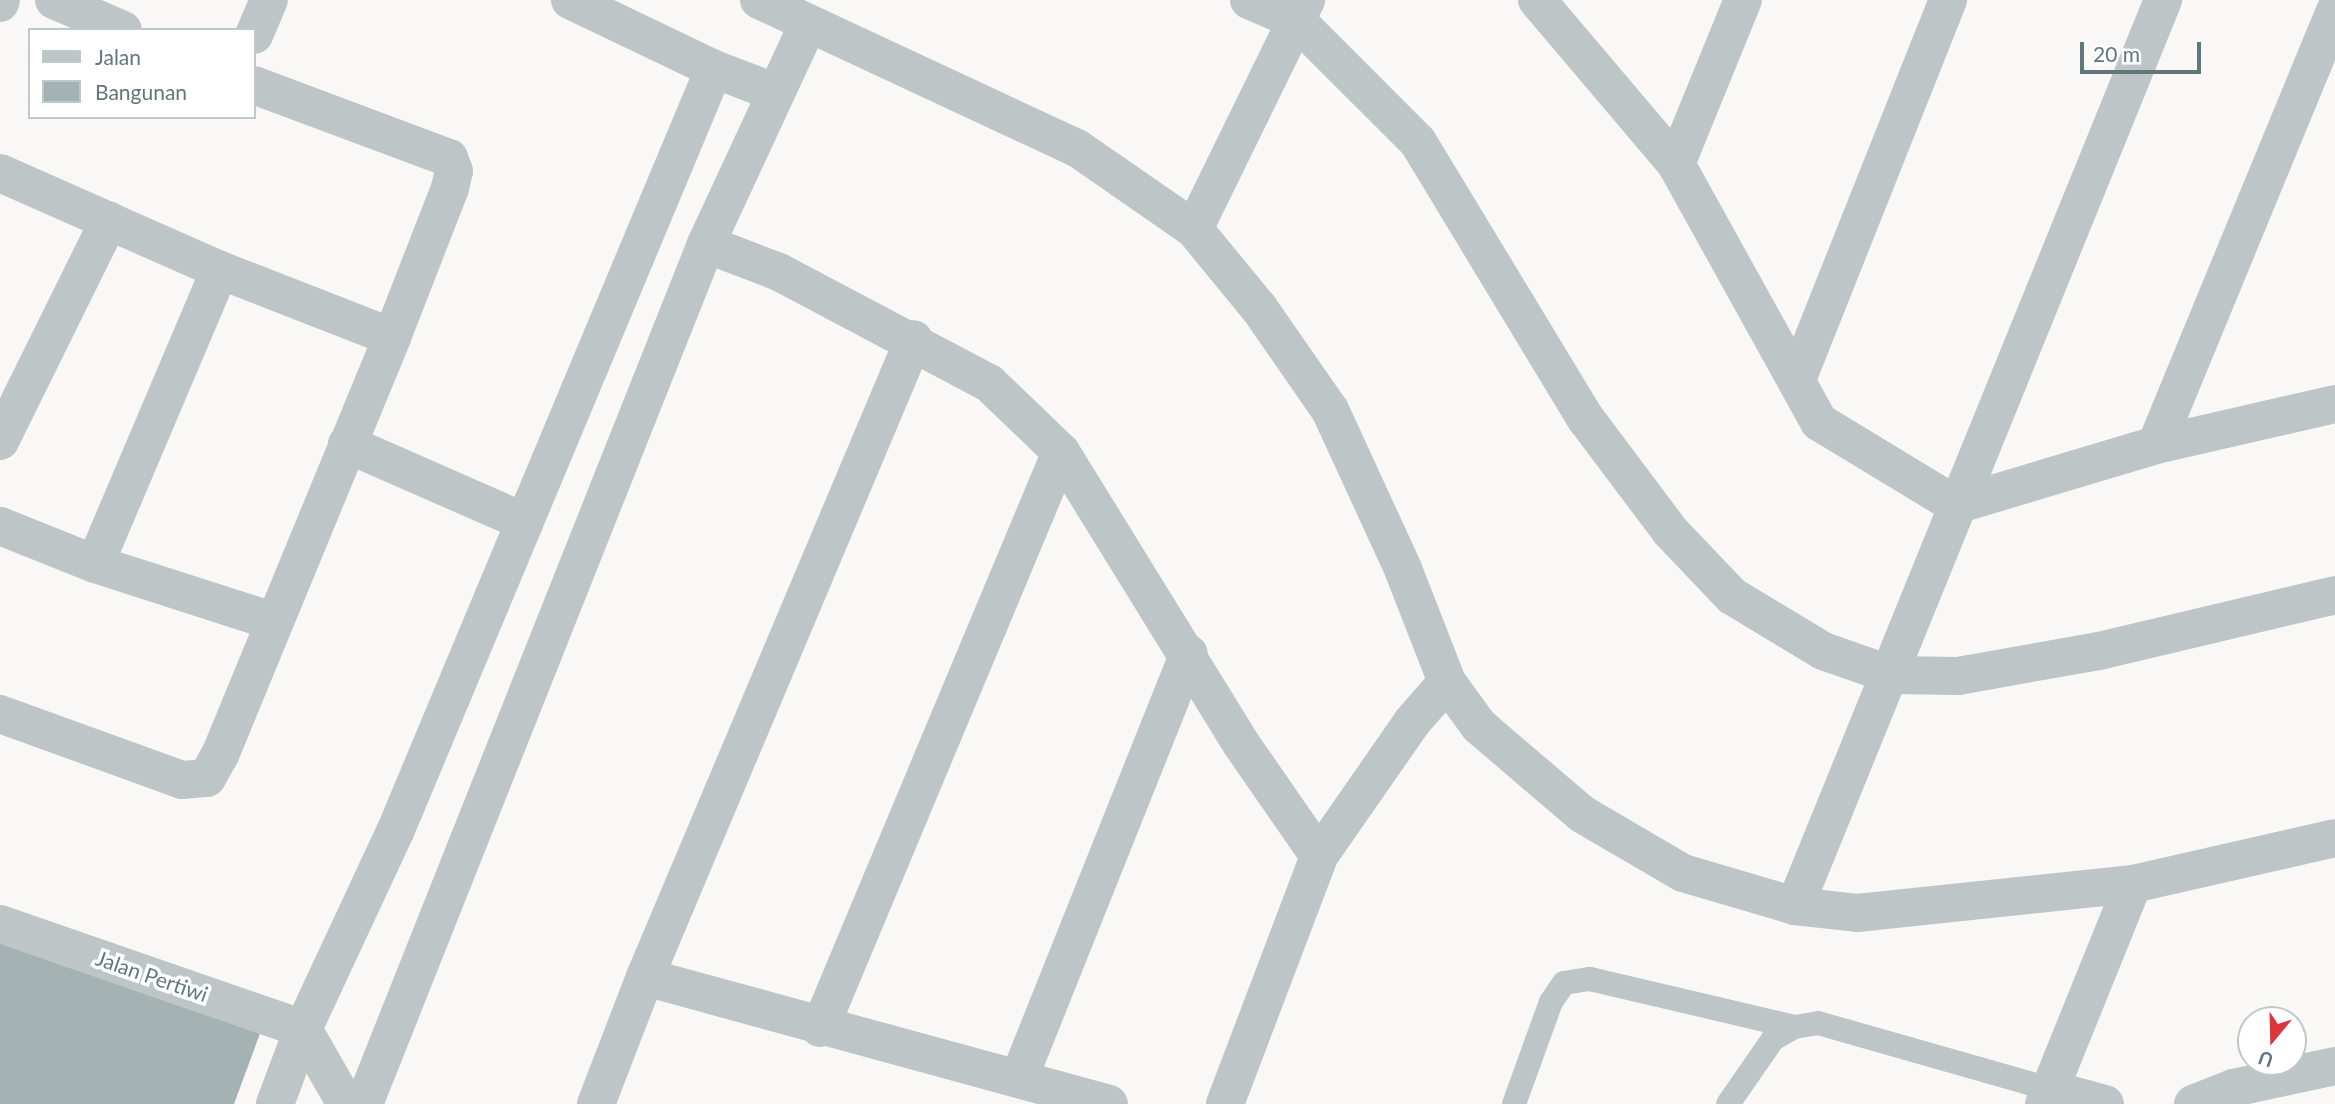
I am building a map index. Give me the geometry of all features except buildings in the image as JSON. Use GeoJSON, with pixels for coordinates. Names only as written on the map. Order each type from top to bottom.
{"type":"FeatureCollection","features":[{"type":"Feature","properties":{"kind":"street"},"geometry":{"type":"LineString","coordinates":[[54,0],[117,28]]}},
{"type":"Feature","properties":{"kind":"street"},"geometry":{"type":"LineString","coordinates":[[256,29],[269,0]]}},
{"type":"Feature","properties":{"kind":"street"},"geometry":{"type":"LineString","coordinates":[[570,0],[714,69],[774,92]]}},
{"type":"Feature","properties":{"kind":"street"},"geometry":{"type":"LineString","coordinates":[[759,0],[807,26],[1077,148],[1194,229],[1259,308],[1330,410],[1403,569],[1447,682],[1479,726],[1582,814],[1683,873],[1795,906],[1857,913],[2133,884],[2335,838]]}},
{"type":"Feature","properties":{"kind":"street"},"geometry":{"type":"LineString","coordinates":[[1249,0],[1301,10],[1418,142],[1586,419],[1670,531],[1732,596],[1823,651],[1892,675],[1958,676],[2073,656],[2335,595]]}},
{"type":"Feature","properties":{"kind":"street"},"geometry":{"type":"LineString","coordinates":[[1538,0],[1676,164],[1798,377],[1804,400],[1819,422],[1956,505],[2156,445],[2335,404]]}},
{"type":"Feature","properties":{"kind":"street"},"geometry":{"type":"LineString","coordinates":[[1676,164],[1743,0]]}},
{"type":"Feature","properties":{"kind":"street"},"geometry":{"type":"LineString","coordinates":[[1798,377],[1948,0]]}},
{"type":"Feature","properties":{"kind":"street"},"geometry":{"type":"LineString","coordinates":[[1795,906],[1892,675],[1956,505],[2163,0]]}},
{"type":"Feature","properties":{"kind":"street"},"geometry":{"type":"LineString","coordinates":[[1194,229],[1301,10]]}},
{"type":"Feature","properties":{"kind":"street"},"geometry":{"type":"LineString","coordinates":[[2156,445],[2335,12]]}},
{"type":"Feature","properties":{"kind":"street"},"geometry":{"type":"LineString","coordinates":[[364,1104],[705,244],[807,26]]}},
{"type":"Feature","properties":{"kind":"street"},"geometry":{"type":"LineString","coordinates":[[275,1104],[303,1029],[395,832],[714,69]]}},
{"type":"Feature","properties":{"kind":"street"},"geometry":{"type":"LineString","coordinates":[[0,714],[182,780],[207,778],[220,755],[392,337],[450,188],[454,171],[449,158],[256,86]]}},
{"type":"Feature","properties":{"kind":"street"},"geometry":{"type":"LineString","coordinates":[[0,173],[220,270],[392,337]]}},
{"type":"Feature","properties":{"kind":"street"},"geometry":{"type":"LineString","coordinates":[[0,441],[109,220]]}},
{"type":"Feature","properties":{"kind":"street"},"geometry":{"type":"LineString","coordinates":[[705,244],[779,272],[914,340],[989,383],[1061,452],[1189,654],[1242,745],[1319,856]]}},
{"type":"Feature","properties":{"kind":"street"},"geometry":{"type":"LineString","coordinates":[[95,564],[220,270]]}},
{"type":"Feature","properties":{"kind":"street"},"geometry":{"type":"LineString","coordinates":[[596,1104],[645,977],[914,340]]}},
{"type":"Feature","properties":{"kind":"street"},"geometry":{"type":"LineString","coordinates":[[347,444],[525,522]]}},
{"type":"Feature","properties":{"kind":"street"},"geometry":{"type":"LineString","coordinates":[[820,1028],[1061,452]]}},
{"type":"Feature","properties":{"kind":"street"},"geometry":{"type":"LineString","coordinates":[[0,526],[95,564],[273,621]]}},
{"type":"Feature","properties":{"kind":"street"},"geometry":{"type":"LineString","coordinates":[[1019,1078],[1189,654]]}},
{"type":"Feature","properties":{"kind":"street"},"geometry":{"type":"LineString","coordinates":[[1225,1104],[1319,856],[1412,722],[1447,682]]}},
{"type":"Feature","properties":{"kind":"street"},"geometry":{"type":"LineString","coordinates":[[2105,1104],[2047,1096],[2133,884]]}},
{"type":"Feature","properties":{"kind":"street","name":"Jalan Pertiwi"},"geometry":{"type":"LineString","coordinates":[[0,924],[303,1029]]}},
{"type":"Feature","properties":{"kind":"street"},"geometry":{"type":"LineString","coordinates":[[645,977],[820,1028],[1019,1078],[1109,1104]]}},
{"type":"Feature","properties":{"kind":"street"},"geometry":{"type":"LineString","coordinates":[[303,1029],[346,1104]]}},
{"type":"Feature","properties":{"kind":"street"},"geometry":{"type":"LineString","coordinates":[[2193,1104],[2233,1088],[2335,1066]]}},
{"type":"Feature","properties":{"kind":"lane"},"geometry":{"type":"LineString","coordinates":[[1514,1104],[1551,1002],[1564,983],[1590,979],[1794,1027]]}},
{"type":"Feature","properties":{"kind":"lane"},"geometry":{"type":"LineString","coordinates":[[1728,1104],[1773,1039],[1794,1027],[1818,1023],[2047,1096]]}}]}
